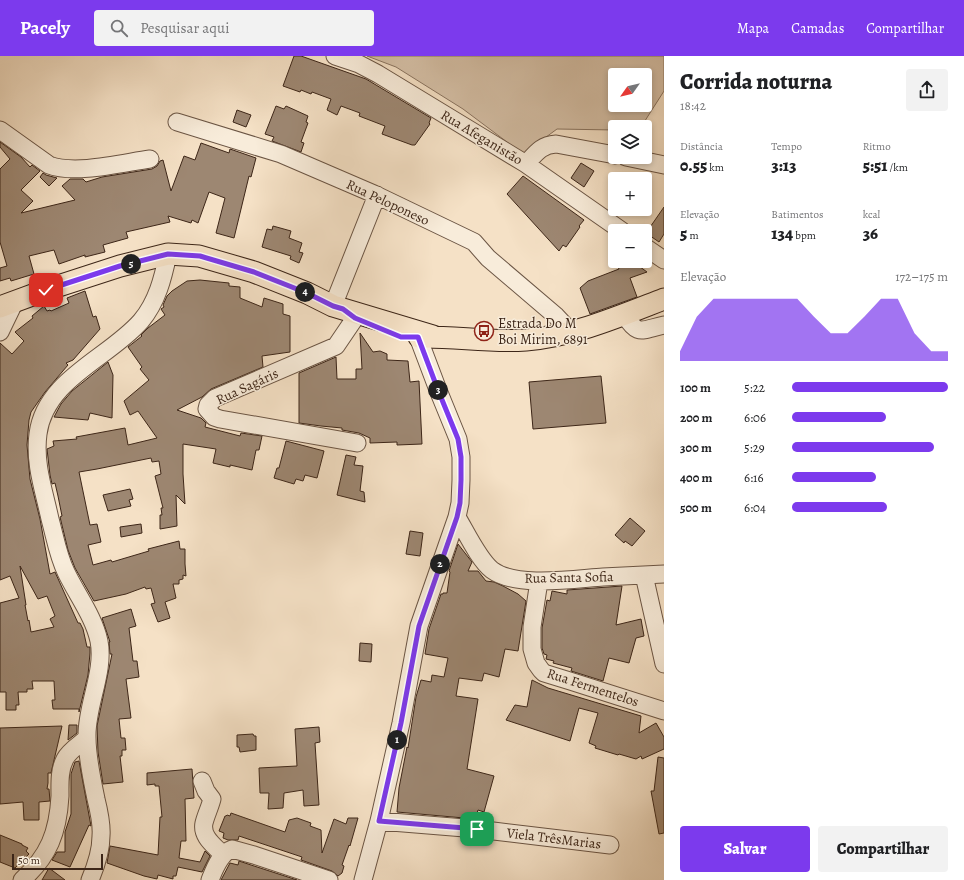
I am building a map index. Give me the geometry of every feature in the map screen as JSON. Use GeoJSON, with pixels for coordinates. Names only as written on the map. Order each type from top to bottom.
{"type":"FeatureCollection","features":[{"type":"Feature","properties":{"kind":"main road"},"geometry":{"type":"LineString","coordinates":[[7,304],[120,266],[168,254],[200,256],[254,272],[307,293],[344,311],[426,336],[479,340],[526,340],[571,332],[664,299]]}},
{"type":"Feature","properties":{"kind":"street","name":"Rua Afeganistão"},"geometry":{"type":"LineString","coordinates":[[335,56],[359,64],[378,74],[526,164],[612,224]]}},
{"type":"Feature","properties":{"kind":"street","name":"Rua Peloponeso"},"geometry":{"type":"LineString","coordinates":[[176,122],[281,154],[377,195],[474,242],[488,258],[556,316],[571,332]]}},
{"type":"Feature","properties":{"kind":"street"},"geometry":{"type":"LineString","coordinates":[[1,133],[49,165],[57,168],[79,169],[150,159]]}},
{"type":"Feature","properties":{"kind":"street"},"geometry":{"type":"LineString","coordinates":[[526,164],[542,148],[556,144],[608,154]]}},
{"type":"Feature","properties":{"kind":"street"},"geometry":{"type":"LineString","coordinates":[[652,162],[664,165]]}},
{"type":"Feature","properties":{"kind":"street"},"geometry":{"type":"LineString","coordinates":[[344,311],[377,195]]}},
{"type":"Feature","properties":{"kind":"street"},"geometry":{"type":"LineString","coordinates":[[652,252],[664,260]]}},
{"type":"Feature","properties":{"kind":"street"},"geometry":{"type":"LineString","coordinates":[[90,880],[102,837],[87,738],[89,715],[100,660],[99,640],[90,618],[59,556],[39,470],[37,451],[38,432],[49,404],[62,387],[86,365],[114,345],[141,320],[155,299],[163,278],[168,254]]}},
{"type":"Feature","properties":{"kind":"street"},"geometry":{"type":"LineString","coordinates":[[0,332],[7,304]]}},
{"type":"Feature","properties":{"kind":"street","name":"Rua Sagáris"},"geometry":{"type":"LineString","coordinates":[[344,311],[336,346],[214,398],[208,405],[207,409],[214,417],[220,420],[357,443]]}},
{"type":"Feature","properties":{"kind":"street"},"geometry":{"type":"LineString","coordinates":[[624,314],[631,325],[637,330],[664,325]]}},
{"type":"Feature","properties":{"kind":"street"},"geometry":{"type":"LineString","coordinates":[[363,880],[379,821],[401,723],[419,626],[457,517],[460,503],[461,457],[458,439],[438,390],[426,336]]}},
{"type":"Feature","properties":{"kind":"street","name":"Rua Santa Sofia"},"geometry":{"type":"LineString","coordinates":[[457,517],[471,542],[490,569],[508,577],[539,581],[664,574]]}},
{"type":"Feature","properties":{"kind":"street"},"geometry":{"type":"LineString","coordinates":[[644,575],[664,664]]}},
{"type":"Feature","properties":{"kind":"street","name":"Rua Fermentelos"},"geometry":{"type":"LineString","coordinates":[[539,581],[532,627],[532,649],[536,663],[541,670],[544,673],[664,710]]}},
{"type":"Feature","properties":{"kind":"street"},"geometry":{"type":"LineString","coordinates":[[22,880],[31,872],[44,856],[52,839],[57,823],[61,773],[64,760],[66,756],[87,738]]}},
{"type":"Feature","properties":{"kind":"street"},"geometry":{"type":"LineString","coordinates":[[202,781],[206,791],[212,799],[204,825],[204,832],[223,855]]}},
{"type":"Feature","properties":{"kind":"street","name":"Viela TrêsMarias"},"geometry":{"type":"LineString","coordinates":[[379,821],[477,829],[610,845]]}},
{"type":"Feature","properties":{"kind":"street"},"geometry":{"type":"LineString","coordinates":[[210,880],[223,855],[229,849],[329,880]]}},
{"type":"Feature","properties":{"kind":"shaded area"},"geometry":{"type":"Polygon","coordinates":[[[367,56],[664,56],[664,91],[652,110],[652,68],[608,68],[608,112],[651,112],[645,120],[608,120],[608,130],[557,129],[523,154],[463,109],[396,67],[367,56]]]}},
{"type":"Feature","properties":{"kind":"building"},"geometry":{"type":"Polygon","coordinates":[[[294,56],[301,56],[366,79],[431,118],[430,124],[415,145],[412,145],[382,134],[385,126],[359,116],[360,113],[341,106],[337,115],[327,110],[331,99],[312,92],[311,94],[301,90],[300,92],[283,86],[294,56]]]}},
{"type":"Feature","properties":{"kind":"building"},"geometry":{"type":"Polygon","coordinates":[[[276,106],[284,109],[286,106],[308,116],[306,122],[308,123],[301,142],[304,143],[301,152],[272,141],[274,137],[265,134],[276,106]]]}},
{"type":"Feature","properties":{"kind":"building"},"geometry":{"type":"Polygon","coordinates":[[[237,110],[251,115],[246,127],[233,122],[237,110]]]}},
{"type":"Feature","properties":{"kind":"building"},"geometry":{"type":"Polygon","coordinates":[[[0,142],[21,157],[30,167],[32,165],[40,171],[21,190],[33,201],[21,213],[75,200],[62,186],[70,179],[83,179],[86,182],[102,177],[152,169],[163,160],[171,191],[184,156],[195,160],[201,143],[229,153],[230,149],[256,158],[251,177],[249,176],[234,238],[216,233],[225,198],[209,192],[198,223],[192,220],[191,223],[168,216],[170,222],[126,232],[128,238],[103,245],[105,252],[85,257],[85,255],[59,264],[54,250],[29,256],[34,274],[11,281],[10,278],[0,281],[0,268],[7,266],[0,242],[0,169],[10,159],[0,147],[0,142]]]}},
{"type":"Feature","properties":{"kind":"building"},"geometry":{"type":"Polygon","coordinates":[[[581,163],[594,171],[584,187],[571,178],[581,163]]]}},
{"type":"Feature","properties":{"kind":"building"},"geometry":{"type":"Polygon","coordinates":[[[43,173],[57,178],[49,186],[40,177],[43,173]]]}},
{"type":"Feature","properties":{"kind":"building"},"geometry":{"type":"Polygon","coordinates":[[[523,176],[584,220],[566,247],[563,245],[559,251],[507,194],[523,176]]]}},
{"type":"Feature","properties":{"kind":"building"},"geometry":{"type":"Polygon","coordinates":[[[664,207],[664,234],[659,242],[652,237],[652,224],[664,207]]]}},
{"type":"Feature","properties":{"kind":"building"},"geometry":{"type":"Polygon","coordinates":[[[273,226],[291,231],[289,238],[302,243],[299,252],[303,253],[299,263],[290,259],[291,256],[262,247],[267,229],[272,230],[273,226]]]}},
{"type":"Feature","properties":{"kind":"building"},"geometry":{"type":"Polygon","coordinates":[[[642,268],[647,272],[630,278],[637,297],[590,314],[580,288],[588,281],[619,269],[642,268]]]}},
{"type":"Feature","properties":{"kind":"building"},"geometry":{"type":"Polygon","coordinates":[[[200,280],[229,283],[229,286],[240,287],[240,298],[262,307],[264,298],[283,304],[283,314],[290,316],[290,352],[262,356],[263,367],[211,389],[202,397],[177,410],[201,418],[206,423],[205,427],[240,436],[241,433],[262,436],[259,450],[256,450],[252,470],[213,463],[216,449],[183,444],[185,504],[176,495],[177,526],[160,529],[160,515],[162,515],[161,508],[163,508],[155,476],[161,474],[159,461],[152,462],[151,458],[79,472],[90,525],[97,524],[101,542],[88,545],[93,565],[111,560],[112,562],[149,551],[148,549],[179,541],[180,549],[185,549],[186,576],[183,575],[183,579],[179,580],[179,584],[173,584],[176,598],[165,602],[170,618],[158,622],[151,604],[155,603],[151,588],[146,589],[145,587],[126,594],[94,601],[75,568],[68,550],[60,517],[62,516],[55,483],[52,484],[50,475],[47,449],[54,446],[53,441],[77,439],[76,437],[125,428],[128,445],[157,438],[138,411],[130,415],[124,401],[149,380],[140,369],[142,367],[128,347],[142,336],[141,335],[148,328],[165,315],[161,309],[164,307],[163,305],[167,296],[172,291],[187,281],[200,280]]]}},
{"type":"Feature","properties":{"kind":"building"},"geometry":{"type":"Polygon","coordinates":[[[85,291],[93,317],[96,316],[100,329],[73,360],[66,363],[68,365],[45,392],[31,412],[27,445],[30,479],[40,519],[50,574],[55,572],[78,623],[80,623],[83,629],[87,647],[90,647],[88,675],[79,712],[79,709],[53,709],[52,700],[55,700],[54,681],[32,681],[33,689],[27,689],[27,692],[18,692],[19,705],[16,705],[16,710],[6,710],[6,692],[0,692],[0,603],[19,598],[10,576],[0,580],[0,343],[12,354],[24,341],[15,332],[33,318],[32,316],[44,306],[47,311],[51,311],[69,303],[67,298],[85,291]],[[20,566],[25,605],[31,632],[54,627],[50,619],[55,616],[47,596],[38,599],[20,566]]]}},
{"type":"Feature","properties":{"kind":"building"},"geometry":{"type":"Polygon","coordinates":[[[360,333],[373,352],[380,351],[387,354],[387,360],[408,361],[410,382],[419,381],[422,444],[397,445],[397,442],[370,443],[370,438],[359,433],[342,430],[342,428],[299,423],[299,373],[336,357],[337,379],[356,379],[356,369],[362,369],[360,333]]]}},
{"type":"Feature","properties":{"kind":"building"},"geometry":{"type":"Polygon","coordinates":[[[108,362],[113,375],[112,418],[90,413],[88,420],[54,417],[61,404],[72,391],[108,362]]]}},
{"type":"Feature","properties":{"kind":"building"},"geometry":{"type":"Polygon","coordinates":[[[601,376],[606,423],[533,429],[529,382],[601,376]]]}},
{"type":"Feature","properties":{"kind":"building"},"geometry":{"type":"Polygon","coordinates":[[[286,441],[324,451],[317,478],[305,475],[303,481],[296,479],[294,484],[274,478],[277,468],[279,468],[286,441]]]}},
{"type":"Feature","properties":{"kind":"building"},"geometry":{"type":"Polygon","coordinates":[[[346,455],[356,457],[354,465],[363,466],[360,491],[364,492],[365,502],[337,495],[346,455]]]}},
{"type":"Feature","properties":{"kind":"building"},"geometry":{"type":"Polygon","coordinates":[[[130,489],[133,499],[129,500],[131,506],[108,511],[103,495],[130,489]]]}},
{"type":"Feature","properties":{"kind":"building"},"geometry":{"type":"Polygon","coordinates":[[[630,518],[645,531],[632,546],[625,541],[624,543],[615,535],[630,518]]]}},
{"type":"Feature","properties":{"kind":"building"},"geometry":{"type":"Polygon","coordinates":[[[141,524],[142,533],[121,537],[120,527],[141,524]]]}},
{"type":"Feature","properties":{"kind":"building"},"geometry":{"type":"Polygon","coordinates":[[[410,531],[423,533],[420,556],[406,554],[410,531]]]}},
{"type":"Feature","properties":{"kind":"building"},"geometry":{"type":"Polygon","coordinates":[[[458,544],[472,562],[468,571],[478,571],[486,581],[494,582],[503,586],[518,594],[526,601],[518,651],[505,649],[499,677],[484,673],[482,681],[459,678],[456,696],[478,699],[467,769],[494,776],[484,812],[478,810],[475,819],[397,812],[399,788],[407,747],[408,748],[416,697],[421,680],[431,682],[432,675],[444,677],[448,658],[425,654],[429,629],[441,594],[447,593],[449,571],[458,544]]]}},
{"type":"Feature","properties":{"kind":"building"},"geometry":{"type":"Polygon","coordinates":[[[622,586],[616,625],[641,619],[644,636],[636,638],[629,663],[609,658],[603,681],[571,671],[572,668],[553,663],[554,661],[546,659],[547,655],[544,654],[542,648],[542,628],[547,600],[550,601],[552,591],[567,594],[567,590],[622,586]]]}},
{"type":"Feature","properties":{"kind":"building"},"geometry":{"type":"Polygon","coordinates":[[[131,609],[136,626],[129,628],[133,661],[137,661],[139,677],[126,679],[131,718],[119,719],[121,738],[125,738],[126,750],[122,750],[122,756],[120,756],[123,782],[103,784],[98,752],[97,726],[112,654],[110,654],[110,642],[102,618],[131,609]]]}},
{"type":"Feature","properties":{"kind":"building"},"geometry":{"type":"Polygon","coordinates":[[[360,643],[372,644],[371,662],[359,661],[360,643]]]}},
{"type":"Feature","properties":{"kind":"building"},"geometry":{"type":"Polygon","coordinates":[[[532,680],[548,688],[641,716],[639,733],[656,723],[664,737],[664,749],[642,759],[641,756],[636,759],[595,748],[596,746],[589,743],[598,713],[579,708],[570,741],[506,720],[515,705],[527,707],[532,680]]]}},
{"type":"Feature","properties":{"kind":"building"},"geometry":{"type":"Polygon","coordinates":[[[69,725],[77,725],[77,733],[68,740],[69,725]]]}},
{"type":"Feature","properties":{"kind":"building"},"geometry":{"type":"Polygon","coordinates":[[[62,726],[51,773],[48,773],[47,789],[49,789],[50,801],[39,802],[39,820],[24,820],[23,802],[0,804],[0,728],[62,726]]]}},
{"type":"Feature","properties":{"kind":"building"},"geometry":{"type":"Polygon","coordinates":[[[319,727],[320,742],[315,743],[319,805],[304,806],[303,790],[284,793],[283,808],[268,809],[269,793],[260,793],[259,768],[297,766],[295,729],[319,727]]]}},
{"type":"Feature","properties":{"kind":"building"},"geometry":{"type":"Polygon","coordinates":[[[253,734],[256,736],[256,750],[240,752],[239,747],[237,747],[237,735],[253,734]]]}},
{"type":"Feature","properties":{"kind":"building"},"geometry":{"type":"Polygon","coordinates":[[[658,757],[664,758],[664,833],[659,834],[651,791],[654,791],[658,757]]]}},
{"type":"Feature","properties":{"kind":"building"},"geometry":{"type":"Polygon","coordinates":[[[79,761],[91,826],[89,825],[70,867],[52,860],[57,852],[65,852],[65,832],[71,814],[71,774],[75,762],[79,761]]]}},
{"type":"Feature","properties":{"kind":"building"},"geometry":{"type":"Polygon","coordinates":[[[192,769],[194,798],[185,799],[186,841],[181,841],[179,858],[200,862],[205,851],[210,856],[202,872],[178,867],[176,876],[173,876],[173,879],[158,875],[157,879],[107,863],[110,846],[158,855],[160,817],[162,817],[159,786],[155,786],[155,784],[147,785],[147,773],[192,769]]]}},
{"type":"Feature","properties":{"kind":"building"},"geometry":{"type":"Polygon","coordinates":[[[231,813],[285,832],[289,820],[297,818],[311,823],[310,826],[321,830],[322,853],[334,819],[346,824],[348,818],[358,818],[350,846],[349,845],[342,865],[344,866],[342,873],[338,876],[332,871],[301,860],[302,857],[239,836],[238,840],[228,840],[223,838],[224,833],[219,831],[225,816],[230,816],[231,813]]]}},
{"type":"Feature","properties":{"kind":"building"},"geometry":{"type":"Polygon","coordinates":[[[0,835],[28,848],[26,851],[29,854],[15,868],[0,862],[0,835]]]}},
{"type":"Feature","properties":{"kind":"building"},"geometry":{"type":"Polygon","coordinates":[[[239,861],[297,880],[221,880],[230,863],[238,865],[239,861]]]}},
{"type":"Feature","properties":{"kind":"building"},"geometry":{"type":"Polygon","coordinates":[[[49,868],[65,880],[42,880],[49,868]]]}},
{"type":"Feature","properties":{"kind":"place","name":"Estrada Do M Boi Mirim, 6891"},"geometry":{"type":"Point","coordinates":[484,331]}},
{"type":"Feature","properties":{"kind":"route"},"geometry":{"type":"LineString","coordinates":[[46,290],[120,266],[168,254],[200,256],[254,272],[307,293],[333,306],[343,309],[355,318],[382,330],[401,337],[418,337],[438,390],[455,428],[458,439],[461,457],[460,503],[457,517],[419,626],[401,723],[379,821],[477,829]]}}]}
